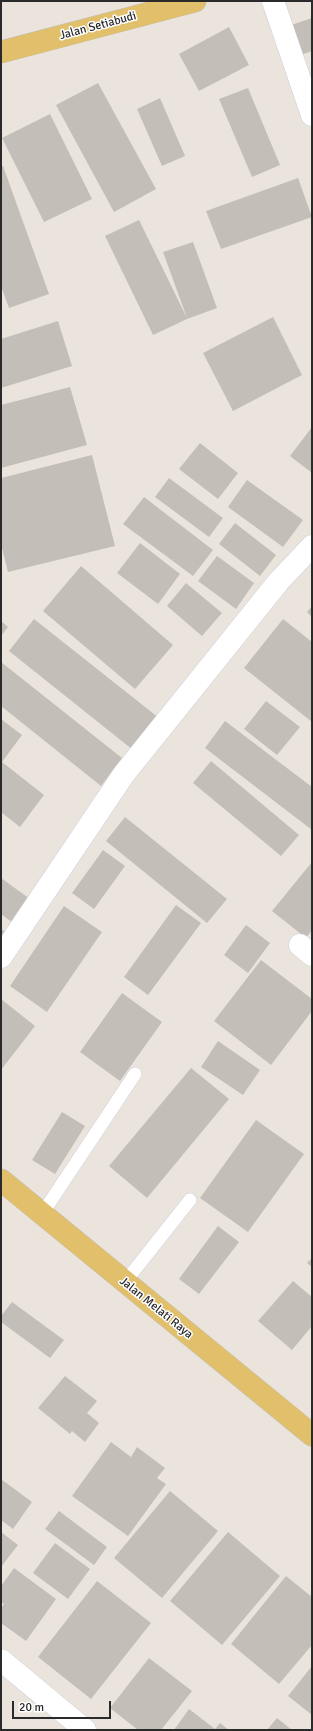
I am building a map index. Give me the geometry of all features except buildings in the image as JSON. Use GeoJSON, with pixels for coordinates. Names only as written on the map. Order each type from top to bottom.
{"type":"FeatureCollection","features":[{"type":"Feature","properties":{"kind":"main road","name":"Jalan Setiabudi"},"geometry":{"type":"LineString","coordinates":[[1,52],[195,1]]}},
{"type":"Feature","properties":{"kind":"main road","name":"Jalan Melati Raya"},"geometry":{"type":"LineString","coordinates":[[1,1180],[312,1435]]}},
{"type":"Feature","properties":{"kind":"street"},"geometry":{"type":"LineString","coordinates":[[273,1],[312,115]]}},
{"type":"Feature","properties":{"kind":"street"},"geometry":{"type":"LineString","coordinates":[[1,957],[124,774],[279,581],[312,546]]}},
{"type":"Feature","properties":{"kind":"street"},"geometry":{"type":"LineString","coordinates":[[1,1660],[85,1730]]}},
{"type":"Feature","properties":{"kind":"lane"},"geometry":{"type":"LineString","coordinates":[[42,1214],[135,1074]]}},
{"type":"Feature","properties":{"kind":"lane"},"geometry":{"type":"LineString","coordinates":[[125,1282],[190,1200]]}}]}
